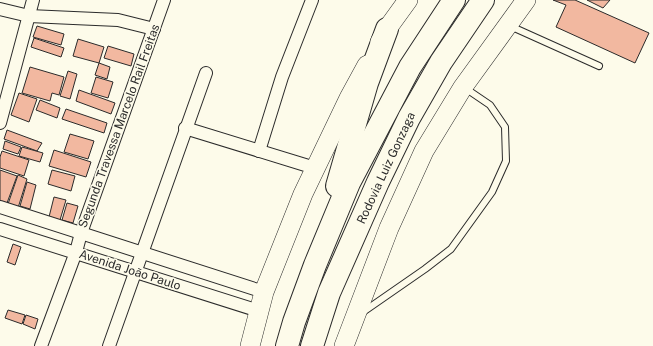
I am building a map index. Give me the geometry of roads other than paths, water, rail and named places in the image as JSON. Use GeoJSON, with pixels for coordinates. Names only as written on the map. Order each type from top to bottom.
{"type":"FeatureCollection","features":[{"type":"Feature","properties":{"kind":"highway","name":"Rodovia Luiz Gonzaga"},"geometry":{"type":"LineString","coordinates":[[287,346],[294,322],[315,265],[349,183],[410,67],[454,0]]}},
{"type":"Feature","properties":{"kind":"highway","name":"Rodovia Luiz Gonzaga"},"geometry":{"type":"LineString","coordinates":[[312,346],[329,293],[378,182],[409,118],[441,62],[482,0]]}},
{"type":"Feature","properties":{"kind":"highway"},"geometry":{"type":"LineString","coordinates":[[378,182],[467,39],[482,17],[497,0]]}},
{"type":"Feature","properties":{"kind":"highway"},"geometry":{"type":"LineString","coordinates":[[294,322],[312,250],[335,191],[367,82],[387,29]]}},
{"type":"Feature","properties":{"kind":"main road"},"geometry":{"type":"LineString","coordinates":[[250,346],[264,292],[315,168],[349,98],[387,29],[408,0]]}},
{"type":"Feature","properties":{"kind":"main road"},"geometry":{"type":"LineString","coordinates":[[344,346],[389,228],[424,151],[464,87],[526,0]]}},
{"type":"Feature","properties":{"kind":"street"},"geometry":{"type":"LineString","coordinates":[[0,123],[33,0]]}},
{"type":"Feature","properties":{"kind":"street","name":"Segunda Travessa Marcelo Rail Freitas"},"geometry":{"type":"LineString","coordinates":[[41,346],[76,252],[81,233],[164,0]]}},
{"type":"Feature","properties":{"kind":"street"},"geometry":{"type":"LineString","coordinates":[[259,151],[282,77],[312,0]]}},
{"type":"Feature","properties":{"kind":"street"},"geometry":{"type":"LineString","coordinates":[[0,9],[29,16],[118,20],[154,29]]}},
{"type":"Feature","properties":{"kind":"street"},"geometry":{"type":"LineString","coordinates":[[109,346],[185,128],[206,73]]}},
{"type":"Feature","properties":{"kind":"street"},"geometry":{"type":"LineString","coordinates":[[185,128],[315,168]]}},
{"type":"Feature","properties":{"kind":"street"},"geometry":{"type":"LineString","coordinates":[[0,206],[264,292]]}},
{"type":"Feature","properties":{"kind":"street","name":"Avenida João Paulo"},"geometry":{"type":"LineString","coordinates":[[0,229],[259,311]]}},
{"type":"Feature","properties":{"kind":"lane"},"geometry":{"type":"LineString","coordinates":[[507,25],[599,66]]}},
{"type":"Feature","properties":{"kind":"lane"},"geometry":{"type":"LineString","coordinates":[[355,317],[425,269],[451,249],[495,186],[506,161],[504,127],[490,105],[464,87]]}}]}
